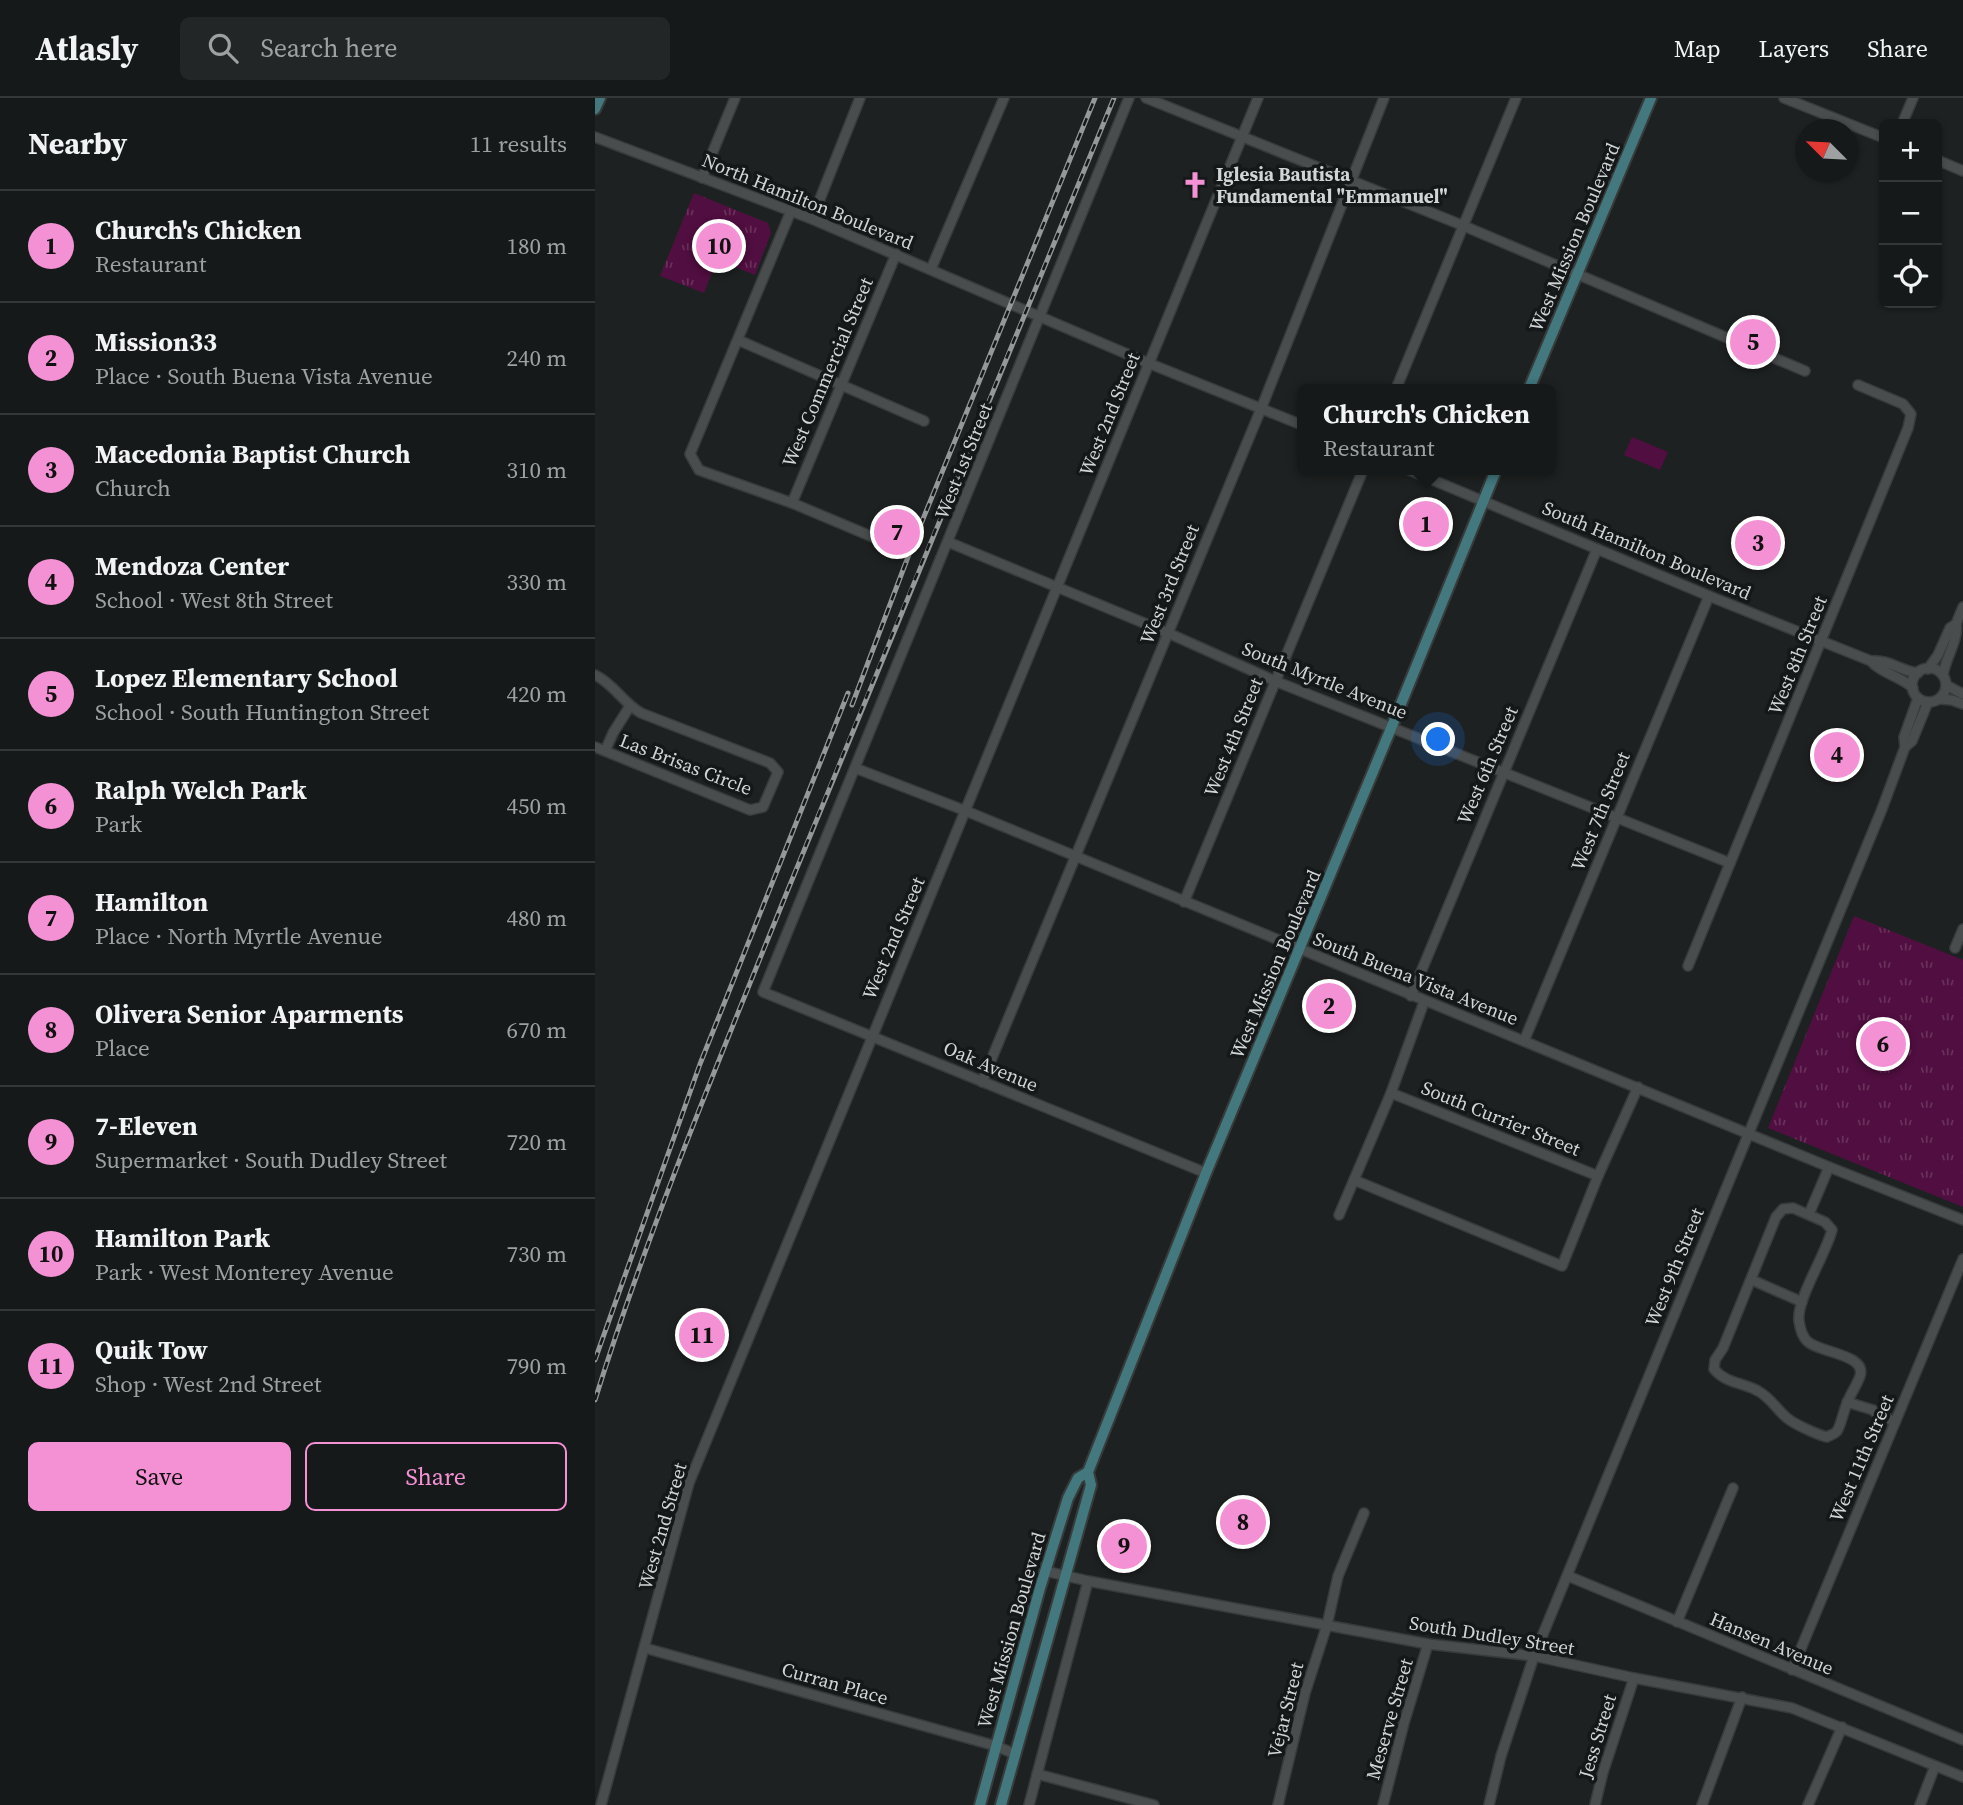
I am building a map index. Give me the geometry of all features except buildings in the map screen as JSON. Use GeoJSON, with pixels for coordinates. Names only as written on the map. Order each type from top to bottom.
{"type":"FeatureCollection","features":[{"type":"Feature","properties":{"kind":"main road"},"geometry":{"type":"LineString","coordinates":[[595,109],[600,98]]}},
{"type":"Feature","properties":{"kind":"main road","name":"West Mission Boulevard"},"geometry":{"type":"LineString","coordinates":[[1531,384],[1651,98]]}},
{"type":"Feature","properties":{"kind":"main road","name":"West Mission Boulevard"},"geometry":{"type":"LineString","coordinates":[[1001,1805],[1091,1485],[1088,1472],[1206,1173],[1494,475]]}},
{"type":"Feature","properties":{"kind":"main road","name":"West Mission Boulevard"},"geometry":{"type":"LineString","coordinates":[[979,1805],[1068,1499],[1078,1478],[1088,1472]]}},
{"type":"Feature","properties":{"kind":"street"},"geometry":{"type":"LineString","coordinates":[[702,178],[736,98]]}},
{"type":"Feature","properties":{"kind":"street"},"geometry":{"type":"LineString","coordinates":[[813,219],[860,98]]}},
{"type":"Feature","properties":{"kind":"street"},"geometry":{"type":"LineString","coordinates":[[931,269],[1004,98]]}},
{"type":"Feature","properties":{"kind":"street","name":"West 1st Street"},"geometry":{"type":"LineString","coordinates":[[763,992],[1129,98]]}},
{"type":"Feature","properties":{"kind":"street"},"geometry":{"type":"LineString","coordinates":[[1146,98],[1464,226],[1805,371]]}},
{"type":"Feature","properties":{"kind":"street","name":"West 2nd Street"},"geometry":{"type":"LineString","coordinates":[[601,1805],[689,1483],[1258,98]]}},
{"type":"Feature","properties":{"kind":"street","name":"West 3rd Street"},"geometry":{"type":"LineString","coordinates":[[982,1082],[1261,409],[1384,98]]}},
{"type":"Feature","properties":{"kind":"street"},"geometry":{"type":"LineString","coordinates":[[1398,384],[1516,98]]}},
{"type":"Feature","properties":{"kind":"street"},"geometry":{"type":"LineString","coordinates":[[1784,98],[1879,136]]}},
{"type":"Feature","properties":{"kind":"street"},"geometry":{"type":"LineString","coordinates":[[1904,119],[1913,98]]}},
{"type":"Feature","properties":{"kind":"street","name":"North Hamilton Boulevard"},"geometry":{"type":"LineString","coordinates":[[595,137],[813,219],[1041,315]]}},
{"type":"Feature","properties":{"kind":"street"},"geometry":{"type":"LineString","coordinates":[[1942,162],[1963,171]]}},
{"type":"Feature","properties":{"kind":"street"},"geometry":{"type":"LineString","coordinates":[[791,211],[690,454],[699,470],[792,503],[887,544]]}},
{"type":"Feature","properties":{"kind":"street","name":"West Commercial Street"},"geometry":{"type":"LineString","coordinates":[[792,503],[896,254]]}},
{"type":"Feature","properties":{"kind":"street"},"geometry":{"type":"LineString","coordinates":[[1041,315],[1148,363],[1297,423]]}},
{"type":"Feature","properties":{"kind":"street"},"geometry":{"type":"LineString","coordinates":[[738,340],[924,421]]}},
{"type":"Feature","properties":{"kind":"street","name":"West 8th Street"},"geometry":{"type":"LineString","coordinates":[[1688,967],[1908,428],[1911,414],[1903,404],[1858,384]]}},
{"type":"Feature","properties":{"kind":"street","name":"West 4th Street"},"geometry":{"type":"LineString","coordinates":[[1184,902],[1361,475]]}},
{"type":"Feature","properties":{"kind":"street","name":"South Hamilton Boulevard"},"geometry":{"type":"LineString","coordinates":[[1421,475],[1871,661],[1877,668],[1905,680],[1913,688]]}},
{"type":"Feature","properties":{"kind":"street","name":"South Myrtle Avenue"},"geometry":{"type":"LineString","coordinates":[[948,542],[1276,681],[1730,863]]}},
{"type":"Feature","properties":{"kind":"street","name":"West 6th Street"},"geometry":{"type":"LineString","coordinates":[[1412,996],[1597,549]]}},
{"type":"Feature","properties":{"kind":"street","name":"West 7th Street"},"geometry":{"type":"LineString","coordinates":[[1524,1041],[1709,596]]}},
{"type":"Feature","properties":{"kind":"street"},"geometry":{"type":"LineString","coordinates":[[1939,699],[1945,691],[1944,666],[1963,607]]}},
{"type":"Feature","properties":{"kind":"street"},"geometry":{"type":"LineString","coordinates":[[1956,624],[1950,628],[1938,655],[1928,668],[1915,677],[1913,688],[1918,698],[1928,702],[1939,699],[1963,704]]}},
{"type":"Feature","properties":{"kind":"street","name":"South Hamilton Boulevard"},"geometry":{"type":"LineString","coordinates":[[1871,661],[1882,660],[1906,671],[1918,673]]}},
{"type":"Feature","properties":{"kind":"street"},"geometry":{"type":"LineString","coordinates":[[1928,668],[1943,675]]}},
{"type":"Feature","properties":{"kind":"street","name":"Las Brisas Circle"},"geometry":{"type":"LineString","coordinates":[[595,675],[607,680],[630,706],[769,764],[778,772],[763,807],[750,810],[595,747]]}},
{"type":"Feature","properties":{"kind":"street"},"geometry":{"type":"LineString","coordinates":[[1946,685],[1963,694]]}},
{"type":"Feature","properties":{"kind":"street","name":"West 9th Street"},"geometry":{"type":"LineString","coordinates":[[1489,1805],[1501,1756],[1534,1656],[1882,809],[1905,747],[1904,737],[1918,698]]}},
{"type":"Feature","properties":{"kind":"street","name":"West 9th Street"},"geometry":{"type":"LineString","coordinates":[[1905,747],[1912,741],[1928,702]]}},
{"type":"Feature","properties":{"kind":"street","name":"Las Brisas Circle"},"geometry":{"type":"LineString","coordinates":[[605,751],[630,706]]}},
{"type":"Feature","properties":{"kind":"street","name":"South Buena Vista Avenue"},"geometry":{"type":"LineString","coordinates":[[855,768],[966,811],[1425,1002],[1963,1220]]}},
{"type":"Feature","properties":{"kind":"street"},"geometry":{"type":"LineString","coordinates":[[1955,948],[1963,929]]}},
{"type":"Feature","properties":{"kind":"street","name":"Oak Avenue"},"geometry":{"type":"LineString","coordinates":[[763,992],[1206,1173]]}},
{"type":"Feature","properties":{"kind":"street"},"geometry":{"type":"LineString","coordinates":[[1339,1215],[1391,1093],[1425,1002]]}},
{"type":"Feature","properties":{"kind":"street"},"geometry":{"type":"LineString","coordinates":[[1355,1180],[1562,1266],[1638,1087]]}},
{"type":"Feature","properties":{"kind":"street","name":"South Currier Street"},"geometry":{"type":"LineString","coordinates":[[1391,1093],[1598,1176]]}},
{"type":"Feature","properties":{"kind":"street"},"geometry":{"type":"LineString","coordinates":[[1809,1214],[1829,1167]]}},
{"type":"Feature","properties":{"kind":"street"},"geometry":{"type":"LineString","coordinates":[[1793,1208],[1809,1214],[1825,1222],[1832,1230],[1802,1302],[1798,1317],[1801,1333],[1807,1342],[1837,1356],[1852,1359],[1859,1364],[1861,1374],[1837,1431],[1827,1437],[1790,1421],[1761,1392],[1721,1377],[1714,1369],[1715,1360],[1723,1348],[1776,1217],[1783,1209],[1793,1208]]}},
{"type":"Feature","properties":{"kind":"street","name":"West 11th Street"},"geometry":{"type":"LineString","coordinates":[[1792,1670],[1963,1259]]}},
{"type":"Feature","properties":{"kind":"street"},"geometry":{"type":"LineString","coordinates":[[1752,1280],[1802,1302]]}},
{"type":"Feature","properties":{"kind":"street"},"geometry":{"type":"LineString","coordinates":[[1847,1402],[1873,1409],[1895,1422]]}},
{"type":"Feature","properties":{"kind":"street"},"geometry":{"type":"LineString","coordinates":[[1677,1622],[1733,1488]]}},
{"type":"Feature","properties":{"kind":"street","name":"Vejar Street"},"geometry":{"type":"LineString","coordinates":[[1278,1805],[1305,1693],[1327,1625],[1338,1576],[1364,1513]]}},
{"type":"Feature","properties":{"kind":"street","name":"South Dudley Street"},"geometry":{"type":"LineString","coordinates":[[1045,1571],[1428,1644],[1534,1656],[1792,1708],[1963,1777]]}},
{"type":"Feature","properties":{"kind":"street","name":"Hansen Avenue"},"geometry":{"type":"LineString","coordinates":[[1568,1576],[1963,1740]]}},
{"type":"Feature","properties":{"kind":"street"},"geometry":{"type":"LineString","coordinates":[[1029,1805],[1088,1581]]}},
{"type":"Feature","properties":{"kind":"street","name":"Meserve Street"},"geometry":{"type":"LineString","coordinates":[[1383,1805],[1428,1644]]}},
{"type":"Feature","properties":{"kind":"street","name":"Curran Place"},"geometry":{"type":"LineString","coordinates":[[645,1648],[996,1746],[1015,1754]]}},
{"type":"Feature","properties":{"kind":"street","name":"Jess Street"},"geometry":{"type":"LineString","coordinates":[[1595,1805],[1634,1678]]}},
{"type":"Feature","properties":{"kind":"street"},"geometry":{"type":"LineString","coordinates":[[1702,1805],[1742,1697]]}},
{"type":"Feature","properties":{"kind":"street"},"geometry":{"type":"LineString","coordinates":[[1808,1805],[1842,1727]]}},
{"type":"Feature","properties":{"kind":"street"},"geometry":{"type":"LineString","coordinates":[[1920,1805],[1935,1766]]}},
{"type":"Feature","properties":{"kind":"street"},"geometry":{"type":"LineString","coordinates":[[1037,1774],[1154,1805]]}},
{"type":"Feature","properties":{"kind":"green space"},"geometry":{"type":"Polygon","coordinates":[[[694,193],[768,223],[771,233],[755,275],[717,260],[704,293],[660,276],[694,193]]]}},
{"type":"Feature","properties":{"kind":"green space"},"geometry":{"type":"Polygon","coordinates":[[[1632,437],[1668,452],[1660,470],[1624,455],[1632,437]]]}},
{"type":"Feature","properties":{"kind":"green space"},"geometry":{"type":"Polygon","coordinates":[[[1854,916],[1963,960],[1963,1207],[1768,1128],[1854,916]]]}},
{"type":"Feature","properties":{"kind":"railway"},"geometry":{"type":"LineString","coordinates":[[852,705],[914,541],[1095,98]]}},
{"type":"Feature","properties":{"kind":"railway"},"geometry":{"type":"LineString","coordinates":[[595,1400],[638,1271],[711,1081],[1114,98]]}},
{"type":"Feature","properties":{"kind":"railway"},"geometry":{"type":"LineString","coordinates":[[595,1360],[700,1064],[848,693]]}},
{"type":"Feature","properties":{"kind":"place","name":"Iglesia Bautista Fundamental \"Emmanuel\""},"geometry":{"type":"Point","coordinates":[1195,185]}},
{"type":"Feature","properties":{"kind":"place","name":"Hamilton Park"},"geometry":{"type":"Point","coordinates":[719,246]}},
{"type":"Feature","properties":{"kind":"place","name":"Lopez Elementary School"},"geometry":{"type":"Point","coordinates":[1753,342]}},
{"type":"Feature","properties":{"kind":"place","name":"Church's Chicken"},"geometry":{"type":"Point","coordinates":[1426,524]}},
{"type":"Feature","properties":{"kind":"place","name":"Hamilton"},"geometry":{"type":"Point","coordinates":[897,532]}},
{"type":"Feature","properties":{"kind":"place","name":"Macedonia Baptist Church"},"geometry":{"type":"Point","coordinates":[1758,543]}},
{"type":"Feature","properties":{"kind":"place","name":"Mendoza Center"},"geometry":{"type":"Point","coordinates":[1837,755]}},
{"type":"Feature","properties":{"kind":"place","name":"Mission33"},"geometry":{"type":"Point","coordinates":[1329,1006]}},
{"type":"Feature","properties":{"kind":"place","name":"Ralph Welch Park"},"geometry":{"type":"Point","coordinates":[1883,1044]}},
{"type":"Feature","properties":{"kind":"place","name":"Quik Tow"},"geometry":{"type":"Point","coordinates":[702,1335]}},
{"type":"Feature","properties":{"kind":"place","name":"Olivera Senior Aparments"},"geometry":{"type":"Point","coordinates":[1243,1522]}},
{"type":"Feature","properties":{"kind":"place","name":"7-Eleven"},"geometry":{"type":"Point","coordinates":[1124,1546]}}]}
